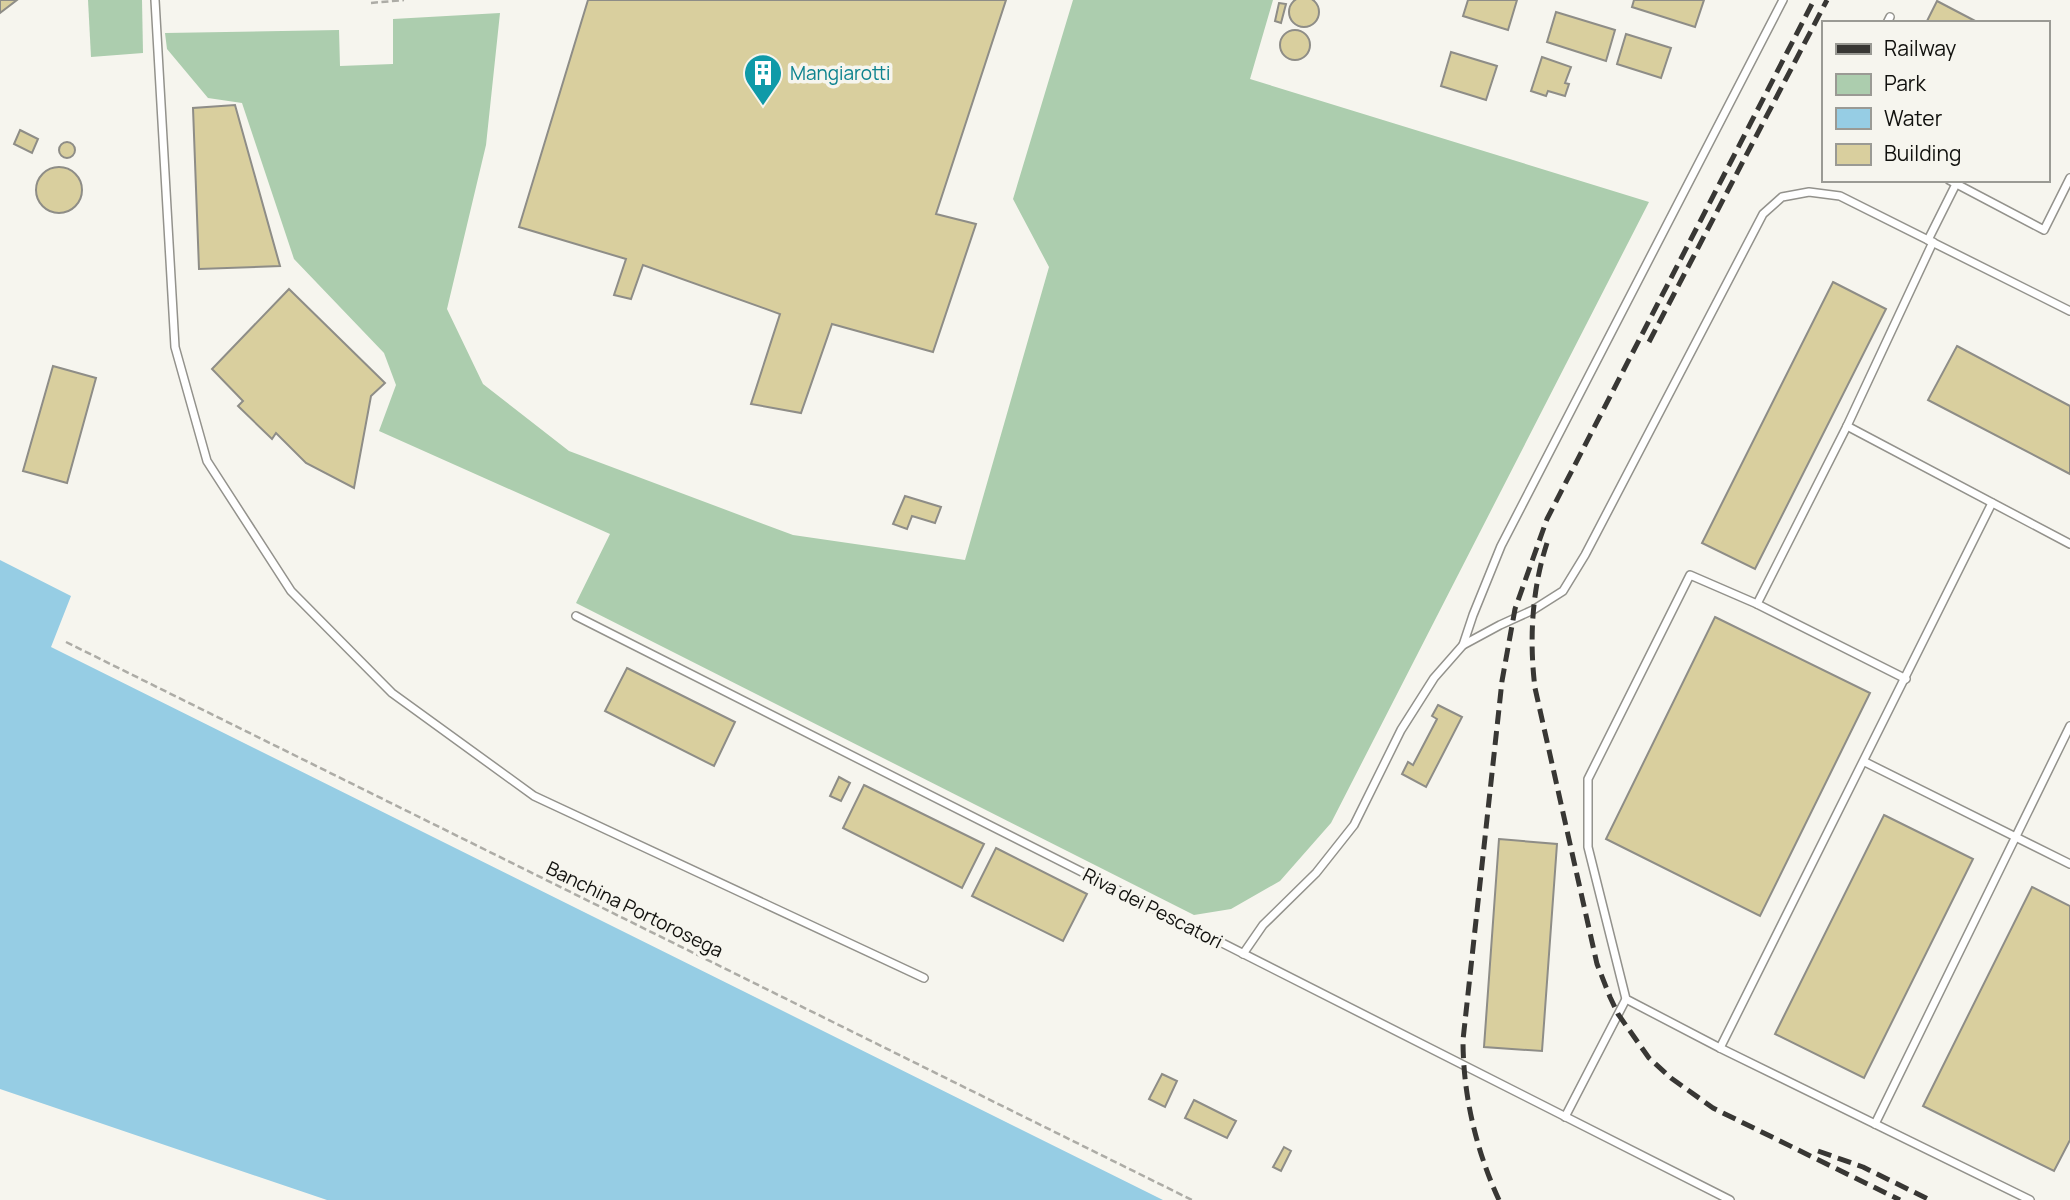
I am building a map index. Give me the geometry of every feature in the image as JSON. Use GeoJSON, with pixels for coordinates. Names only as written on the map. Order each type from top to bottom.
{"type":"FeatureCollection","features":[{"type":"Feature","properties":{"kind":"lane"},"geometry":{"type":"LineString","coordinates":[[155,0],[175,347],[207,461],[291,591],[392,693],[534,796],[925,978]]}},
{"type":"Feature","properties":{"kind":"lane"},"geometry":{"type":"LineString","coordinates":[[1463,645],[1501,546],[1783,0]]}},
{"type":"Feature","properties":{"kind":"lane"},"geometry":{"type":"LineString","coordinates":[[1757,604],[1847,426],[1931,241],[1952,182],[2044,230],[2070,178]]}},
{"type":"Feature","properties":{"kind":"lane"},"geometry":{"type":"LineString","coordinates":[[1243,954],[1263,925],[1316,873],[1354,825],[1408,720],[1434,678],[1463,645],[1533,610],[1563,591],[1585,555],[1763,214],[1782,197],[1809,191],[1840,196],[2070,311]]}},
{"type":"Feature","properties":{"kind":"lane"},"geometry":{"type":"LineString","coordinates":[[1847,426],[2070,544]]}},
{"type":"Feature","properties":{"kind":"lane"},"geometry":{"type":"LineString","coordinates":[[1720,1048],[1993,503]]}},
{"type":"Feature","properties":{"kind":"lane"},"geometry":{"type":"LineString","coordinates":[[1565,1117],[1626,999],[1587,847],[1588,779],[1690,575],[1757,604],[1906,679]]}},
{"type":"Feature","properties":{"kind":"lane","name":"Riva dei Pescatori"},"geometry":{"type":"LineString","coordinates":[[576,616],[1730,1200]]}},
{"type":"Feature","properties":{"kind":"lane"},"geometry":{"type":"LineString","coordinates":[[1875,1124],[2070,726]]}},
{"type":"Feature","properties":{"kind":"lane"},"geometry":{"type":"LineString","coordinates":[[1864,762],[2070,864]]}},
{"type":"Feature","properties":{"kind":"lane"},"geometry":{"type":"LineString","coordinates":[[1626,999],[2030,1200]]}},
{"type":"Feature","properties":{"kind":"path"},"geometry":{"type":"LineString","coordinates":[[371,4],[404,0]]}},
{"type":"Feature","properties":{"kind":"path","name":"Banchina Portorosega"},"geometry":{"type":"LineString","coordinates":[[66,642],[1192,1200]]}},
{"type":"Feature","properties":{"kind":"green space"},"geometry":{"type":"Polygon","coordinates":[[[88,0],[142,0],[143,53],[91,57],[88,0]]]}},
{"type":"Feature","properties":{"kind":"green space"},"geometry":{"type":"Polygon","coordinates":[[[1073,0],[1273,0],[1250,79],[1649,202],[1331,823],[1280,881],[1231,909],[1194,915],[576,603],[610,534],[379,431],[396,385],[384,353],[294,259],[242,103],[208,98],[167,49],[165,33],[339,30],[340,66],[393,64],[393,19],[500,13],[486,145],[447,309],[483,384],[569,451],[793,535],[965,560],[1049,267],[1013,199],[1073,0]]]}},
{"type":"Feature","properties":{"kind":"water"},"geometry":{"type":"Polygon","coordinates":[[[0,560],[71,596],[51,647],[1163,1200],[327,1200],[0,1089],[0,560]]]}},
{"type":"Feature","properties":{"kind":"building"},"geometry":{"type":"Polygon","coordinates":[[[1297,-1],[1311,-1],[1318,6],[1318,18],[1310,26],[1298,26],[1290,18],[1290,6],[1297,-1]]]}},
{"type":"Feature","properties":{"kind":"building"},"geometry":{"type":"Polygon","coordinates":[[[0,0],[17,0],[0,13],[0,0]]]}},
{"type":"Feature","properties":{"kind":"building","name":"Mangiarotti"},"geometry":{"type":"Polygon","coordinates":[[[588,0],[1006,0],[936,214],[976,224],[933,352],[832,324],[801,413],[751,404],[780,314],[643,265],[631,299],[614,295],[626,259],[519,227],[588,0]]]}},
{"type":"Feature","properties":{"kind":"building"},"geometry":{"type":"Polygon","coordinates":[[[1468,0],[1517,0],[1508,30],[1463,16],[1468,0]]]}},
{"type":"Feature","properties":{"kind":"building"},"geometry":{"type":"Polygon","coordinates":[[[1634,0],[1704,0],[1695,27],[1632,7],[1634,0]]]}},
{"type":"Feature","properties":{"kind":"building"},"geometry":{"type":"Polygon","coordinates":[[[1937,1],[1975,21],[1927,21],[1937,1]]]}},
{"type":"Feature","properties":{"kind":"building"},"geometry":{"type":"Polygon","coordinates":[[[1279,3],[1286,4],[1281,23],[1275,21],[1279,3]]]}},
{"type":"Feature","properties":{"kind":"building"},"geometry":{"type":"Polygon","coordinates":[[[1556,12],[1615,30],[1606,61],[1547,42],[1556,12]]]}},
{"type":"Feature","properties":{"kind":"building"},"geometry":{"type":"Polygon","coordinates":[[[1295,30],[1306,34],[1310,45],[1306,56],[1295,60],[1284,56],[1280,45],[1284,34],[1295,30]]]}},
{"type":"Feature","properties":{"kind":"building"},"geometry":{"type":"Polygon","coordinates":[[[1626,34],[1671,48],[1661,78],[1617,64],[1626,34]]]}},
{"type":"Feature","properties":{"kind":"building"},"geometry":{"type":"Polygon","coordinates":[[[1451,52],[1497,66],[1486,100],[1441,86],[1451,52]]]}},
{"type":"Feature","properties":{"kind":"building"},"geometry":{"type":"Polygon","coordinates":[[[1542,57],[1571,67],[1565,83],[1569,84],[1565,96],[1548,91],[1546,96],[1531,91],[1542,57]]]}},
{"type":"Feature","properties":{"kind":"building"},"geometry":{"type":"Polygon","coordinates":[[[235,105],[280,266],[199,269],[193,108],[235,105]]]}},
{"type":"Feature","properties":{"kind":"building"},"geometry":{"type":"Polygon","coordinates":[[[20,130],[38,139],[32,153],[14,144],[20,130]]]}},
{"type":"Feature","properties":{"kind":"building"},"geometry":{"type":"Polygon","coordinates":[[[67,142],[73,144],[73,156],[67,158],[61,156],[59,150],[61,144],[67,142]]]}},
{"type":"Feature","properties":{"kind":"building"},"geometry":{"type":"Polygon","coordinates":[[[59,167],[75,174],[82,190],[75,206],[59,213],[43,206],[36,190],[43,174],[59,167]]]}},
{"type":"Feature","properties":{"kind":"building"},"geometry":{"type":"Polygon","coordinates":[[[1833,282],[1886,309],[1755,569],[1702,543],[1833,282]]]}},
{"type":"Feature","properties":{"kind":"building"},"geometry":{"type":"Polygon","coordinates":[[[289,289],[385,383],[371,396],[354,488],[306,463],[276,433],[272,439],[238,406],[243,401],[212,369],[289,289]]]}},
{"type":"Feature","properties":{"kind":"building"},"geometry":{"type":"Polygon","coordinates":[[[1957,346],[2070,406],[2070,474],[1928,400],[1957,346]]]}},
{"type":"Feature","properties":{"kind":"building"},"geometry":{"type":"Polygon","coordinates":[[[53,366],[96,378],[67,483],[23,471],[53,366]]]}},
{"type":"Feature","properties":{"kind":"building"},"geometry":{"type":"Polygon","coordinates":[[[905,496],[941,507],[935,523],[912,516],[907,529],[893,524],[905,496]]]}},
{"type":"Feature","properties":{"kind":"building"},"geometry":{"type":"Polygon","coordinates":[[[1715,617],[1870,693],[1760,916],[1606,839],[1715,617]]]}},
{"type":"Feature","properties":{"kind":"building"},"geometry":{"type":"Polygon","coordinates":[[[627,668],[735,722],[714,766],[605,711],[627,668]]]}},
{"type":"Feature","properties":{"kind":"building"},"geometry":{"type":"Polygon","coordinates":[[[1438,705],[1462,717],[1426,787],[1402,774],[1408,762],[1413,765],[1437,719],[1432,716],[1438,705]]]}},
{"type":"Feature","properties":{"kind":"building"},"geometry":{"type":"Polygon","coordinates":[[[839,777],[850,783],[841,801],[830,796],[839,777]]]}},
{"type":"Feature","properties":{"kind":"building"},"geometry":{"type":"Polygon","coordinates":[[[864,785],[984,844],[962,888],[843,828],[864,785]]]}},
{"type":"Feature","properties":{"kind":"building"},"geometry":{"type":"Polygon","coordinates":[[[1884,815],[1973,859],[1864,1078],[1775,1034],[1884,815]]]}},
{"type":"Feature","properties":{"kind":"building"},"geometry":{"type":"Polygon","coordinates":[[[1499,839],[1557,844],[1542,1051],[1484,1047],[1499,839]]]}},
{"type":"Feature","properties":{"kind":"building"},"geometry":{"type":"Polygon","coordinates":[[[996,848],[1087,894],[1063,941],[972,896],[996,848]]]}},
{"type":"Feature","properties":{"kind":"building"},"geometry":{"type":"Polygon","coordinates":[[[2032,887],[2070,906],[2070,1140],[2054,1171],[1923,1106],[2032,887]]]}},
{"type":"Feature","properties":{"kind":"building"},"geometry":{"type":"Polygon","coordinates":[[[1162,1074],[1177,1081],[1165,1107],[1149,1099],[1162,1074]]]}},
{"type":"Feature","properties":{"kind":"building"},"geometry":{"type":"Polygon","coordinates":[[[1194,1100],[1236,1121],[1227,1138],[1185,1118],[1194,1100]]]}},
{"type":"Feature","properties":{"kind":"building"},"geometry":{"type":"Polygon","coordinates":[[[1284,1147],[1291,1151],[1281,1171],[1273,1167],[1284,1147]]]}},
{"type":"Feature","properties":{"kind":"railway"},"geometry":{"type":"LineString","coordinates":[[1499,1200],[1472,1122],[1465,1081],[1463,1040],[1502,681],[1515,609],[1547,519],[1814,0]]}},
{"type":"Feature","properties":{"kind":"railway"},"geometry":{"type":"LineString","coordinates":[[1649,342],[1827,0]]}},
{"type":"Feature","properties":{"kind":"railway"},"geometry":{"type":"LineString","coordinates":[[1547,543],[1533,614],[1535,688],[1597,964],[1618,1014],[1649,1058],[1671,1078],[1713,1108],[1900,1200]]}},
{"type":"Feature","properties":{"kind":"railway"},"geometry":{"type":"LineString","coordinates":[[1818,1151],[1863,1167],[1930,1200]]}},
{"type":"Feature","properties":{"kind":"place","name":"Mangiarotti"},"geometry":{"type":"Point","coordinates":[763,107]}}]}
